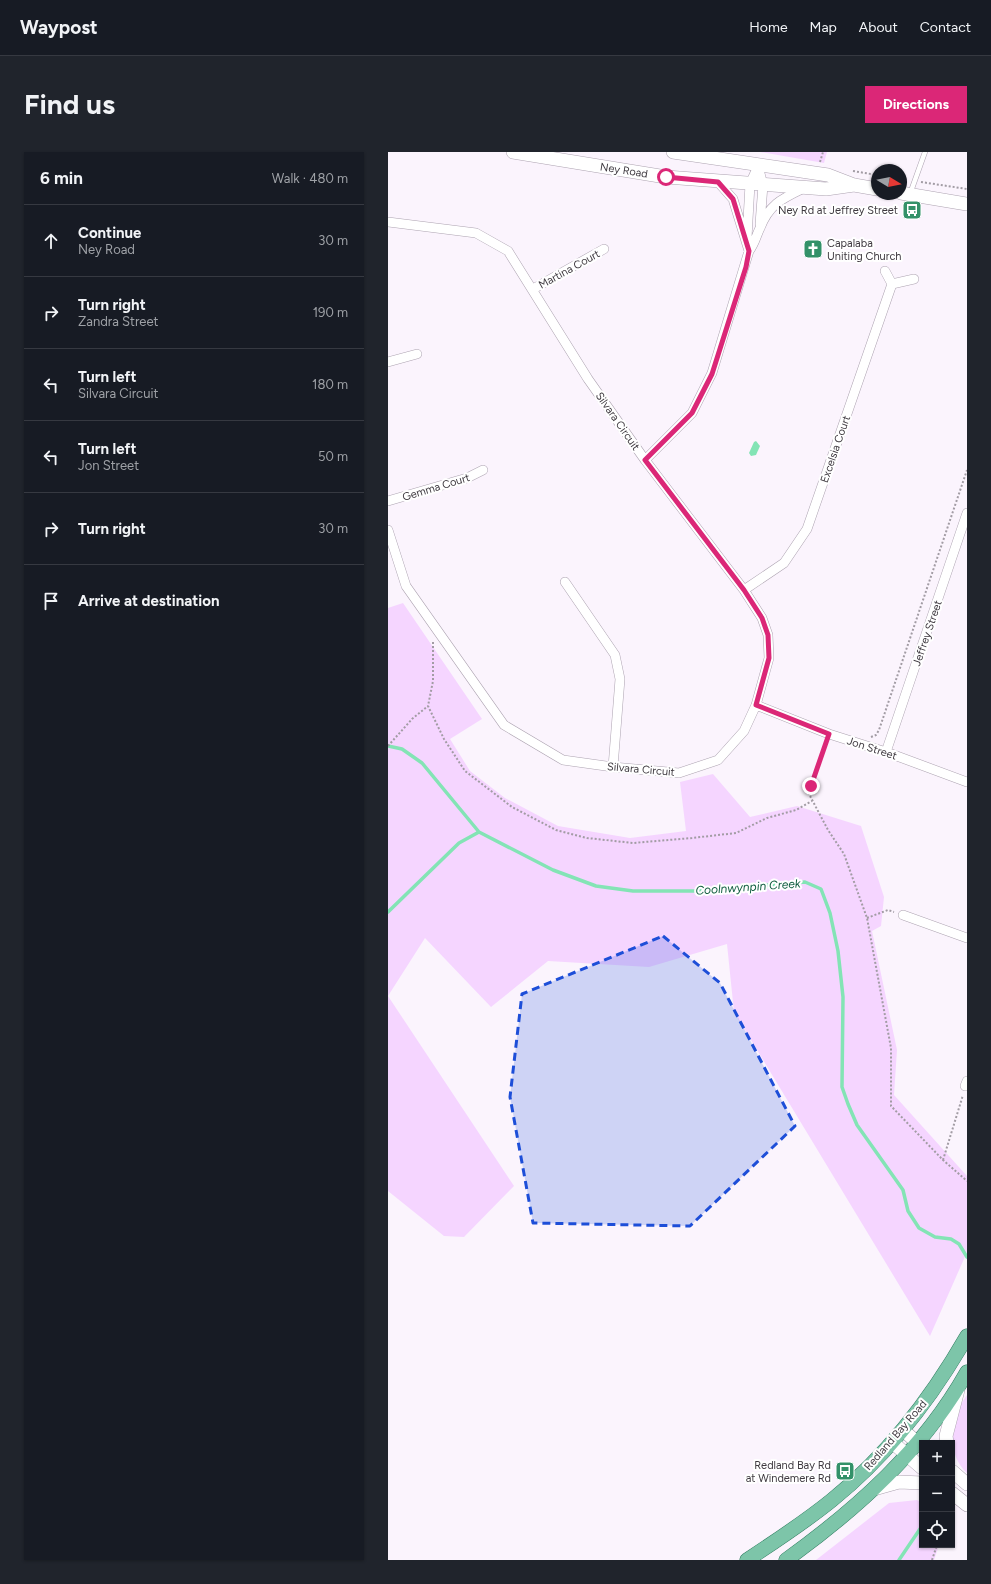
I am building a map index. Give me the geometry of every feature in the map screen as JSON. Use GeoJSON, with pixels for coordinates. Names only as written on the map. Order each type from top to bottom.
{"type":"FeatureCollection","features":[{"type":"Feature","properties":{"kind":"main road","name":"Ney Road"},"geometry":{"type":"LineString","coordinates":[[514,152],[666,177],[826,189],[854,185]]}},
{"type":"Feature","properties":{"kind":"main road","name":"Ney Road"},"geometry":{"type":"LineString","coordinates":[[673,152],[758,166],[828,175],[854,185],[871,188]]}},
{"type":"Feature","properties":{"kind":"main road"},"geometry":{"type":"LineString","coordinates":[[907,193],[967,204]]}},
{"type":"Feature","properties":{"kind":"main road","name":"Redland Bay Road"},"geometry":{"type":"LineString","coordinates":[[747,1560],[833,1499],[892,1442],[903,1430],[946,1373],[967,1336]]}},
{"type":"Feature","properties":{"kind":"main road","name":"Redland Bay Road"},"geometry":{"type":"LineString","coordinates":[[923,1440],[967,1372]]}},
{"type":"Feature","properties":{"kind":"main road"},"geometry":{"type":"LineString","coordinates":[[947,1440],[946,1436],[958,1388]]}},
{"type":"Feature","properties":{"kind":"main road"},"geometry":{"type":"LineString","coordinates":[[903,1430],[919,1444]]}},
{"type":"Feature","properties":{"kind":"main road"},"geometry":{"type":"LineString","coordinates":[[892,1442],[919,1466]]}},
{"type":"Feature","properties":{"kind":"main road","name":"Redland Bay Road"},"geometry":{"type":"LineString","coordinates":[[786,1560],[831,1528],[919,1446]]}},
{"type":"Feature","properties":{"kind":"main road"},"geometry":{"type":"LineString","coordinates":[[874,1489],[899,1482],[919,1483]]}},
{"type":"Feature","properties":{"kind":"main road"},"geometry":{"type":"LineString","coordinates":[[955,1495],[967,1505]]}},
{"type":"Feature","properties":{"kind":"street"},"geometry":{"type":"LineString","coordinates":[[747,241],[758,166]]}},
{"type":"Feature","properties":{"kind":"street"},"geometry":{"type":"LineString","coordinates":[[718,182],[733,199],[749,251]]}},
{"type":"Feature","properties":{"kind":"street"},"geometry":{"type":"LineString","coordinates":[[756,184],[760,228]]}},
{"type":"Feature","properties":{"kind":"street"},"geometry":{"type":"LineString","coordinates":[[645,460],[692,413],[712,374],[749,251],[756,241],[760,228],[771,207],[787,196],[804,188]]}},
{"type":"Feature","properties":{"kind":"street","name":"Silvara Circuit"},"geometry":{"type":"LineString","coordinates":[[388,222],[476,232],[508,251],[588,379],[645,460],[744,590],[762,618],[768,635],[769,658],[756,705],[744,731],[718,760],[679,772],[613,767],[563,760],[504,725],[406,586],[388,530]]}},
{"type":"Feature","properties":{"kind":"street","name":"Martina Court"},"geometry":{"type":"LineString","coordinates":[[533,289],[604,249]]}},
{"type":"Feature","properties":{"kind":"street"},"geometry":{"type":"LineString","coordinates":[[885,272],[892,284],[914,279]]}},
{"type":"Feature","properties":{"kind":"street","name":"Excelsia Court"},"geometry":{"type":"LineString","coordinates":[[744,590],[784,563],[807,529],[892,284]]}},
{"type":"Feature","properties":{"kind":"street"},"geometry":{"type":"LineString","coordinates":[[388,362],[417,354]]}},
{"type":"Feature","properties":{"kind":"street","name":"Gemma Court"},"geometry":{"type":"LineString","coordinates":[[388,501],[467,478],[483,470]]}},
{"type":"Feature","properties":{"kind":"street","name":"Jeffrey Street"},"geometry":{"type":"LineString","coordinates":[[886,752],[967,513]]}},
{"type":"Feature","properties":{"kind":"street"},"geometry":{"type":"LineString","coordinates":[[565,582],[615,655],[620,679],[613,767]]}},
{"type":"Feature","properties":{"kind":"street","name":"Jon Street"},"geometry":{"type":"LineString","coordinates":[[756,705],[829,734],[886,752],[967,782]]}},
{"type":"Feature","properties":{"kind":"street"},"geometry":{"type":"LineString","coordinates":[[903,914],[967,938]]}},
{"type":"Feature","properties":{"kind":"lane"},"geometry":{"type":"LineString","coordinates":[[907,192],[914,181],[925,152]]}},
{"type":"Feature","properties":{"kind":"path"},"geometry":{"type":"LineString","coordinates":[[819,165],[823,152]]}},
{"type":"Feature","properties":{"kind":"path"},"geometry":{"type":"LineString","coordinates":[[907,180],[967,189]]}},
{"type":"Feature","properties":{"kind":"path"},"geometry":{"type":"LineString","coordinates":[[878,733],[967,470]]}},
{"type":"Feature","properties":{"kind":"path"},"geometry":{"type":"LineString","coordinates":[[388,746],[396,736],[428,706],[433,681],[432,648],[434,639],[439,633]]}},
{"type":"Feature","properties":{"kind":"path"},"geometry":{"type":"LineString","coordinates":[[428,706],[444,739],[465,771],[512,806],[556,830],[587,838],[633,843],[736,833],[767,818],[796,810],[812,801]]}},
{"type":"Feature","properties":{"kind":"path"},"geometry":{"type":"LineString","coordinates":[[867,737],[878,733],[881,734]]}},
{"type":"Feature","properties":{"kind":"path"},"geometry":{"type":"LineString","coordinates":[[829,734],[809,794],[828,830],[844,854],[866,918],[890,1048],[892,1106],[943,1160],[967,1182]]}},
{"type":"Feature","properties":{"kind":"path"},"geometry":{"type":"LineString","coordinates":[[866,918],[888,910],[903,914]]}},
{"type":"Feature","properties":{"kind":"path"},"geometry":{"type":"LineString","coordinates":[[943,1160],[966,1083]]}},
{"type":"Feature","properties":{"kind":"path"},"geometry":{"type":"LineString","coordinates":[[932,1560],[936,1548]]}},
{"type":"Feature","properties":{"kind":"highlighted area"},"geometry":{"type":"Polygon","coordinates":[[[663,936],[720,983],[795,1126],[690,1226],[533,1223],[510,1097],[522,994],[663,936]]]}},
{"type":"Feature","properties":{"kind":"shaded area"},"geometry":{"type":"Polygon","coordinates":[[[760,152],[827,152],[824,163],[760,152]]]}},
{"type":"Feature","properties":{"kind":"shaded area"},"geometry":{"type":"Polygon","coordinates":[[[756,441],[760,446],[756,455],[751,456],[749,453],[754,442],[756,441]]]}},
{"type":"Feature","properties":{"kind":"shaded area"},"geometry":{"type":"Polygon","coordinates":[[[403,603],[482,719],[450,739],[470,771],[505,798],[558,826],[630,838],[686,831],[680,782],[713,774],[750,817],[797,806],[861,826],[884,897],[881,926],[872,931],[897,1050],[894,1095],[967,1176],[967,1252],[930,1336],[734,1012],[727,944],[649,967],[548,961],[491,1007],[425,938],[388,996],[388,608],[403,603]]]}},
{"type":"Feature","properties":{"kind":"shaded area"},"geometry":{"type":"Polygon","coordinates":[[[388,996],[514,1186],[464,1237],[444,1236],[388,1191],[388,996]]]}},
{"type":"Feature","properties":{"kind":"shaded area"},"geometry":{"type":"Polygon","coordinates":[[[967,1395],[967,1473],[962,1468],[955,1454],[955,1440],[952,1440],[952,1438],[952,1429],[959,1407],[967,1395]]]}},
{"type":"Feature","properties":{"kind":"shaded area"},"geometry":{"type":"Polygon","coordinates":[[[917,1500],[919,1501],[919,1548],[938,1548],[934,1560],[816,1560],[889,1503],[917,1500]]]}},
{"type":"Feature","properties":{"kind":"waterway","name":"Coolnwynpin Creek"},"geometry":{"type":"LineString","coordinates":[[388,746],[402,749],[422,763],[479,832],[553,870],[596,886],[633,891],[694,891],[805,882],[821,889],[830,913],[838,951],[843,997],[842,1087],[848,1104],[857,1125],[903,1190],[908,1211],[919,1228],[935,1237],[951,1239],[959,1244],[967,1257]]}},
{"type":"Feature","properties":{"kind":"waterway","name":"Coolnwynpin Creek"},"geometry":{"type":"LineString","coordinates":[[388,912],[459,843],[479,832]]}},
{"type":"Feature","properties":{"kind":"waterway"},"geometry":{"type":"LineString","coordinates":[[899,1560],[919,1530]]}},
{"type":"Feature","properties":{"kind":"place","name":"Ney Rd at Jeffrey Street"},"geometry":{"type":"Point","coordinates":[912,210]}},
{"type":"Feature","properties":{"kind":"place","name":"Capalaba Uniting Church"},"geometry":{"type":"Point","coordinates":[813,249]}},
{"type":"Feature","properties":{"kind":"place","name":"Redland Bay Rd at Windemere Rd"},"geometry":{"type":"Point","coordinates":[845,1471]}},
{"type":"Feature","properties":{"kind":"route"},"geometry":{"type":"LineString","coordinates":[[666,177],[718,182],[733,199],[749,251],[746,267],[712,374],[692,413],[645,460],[744,590],[762,618],[768,635],[769,658],[756,705],[829,734],[811,786]]}}]}
